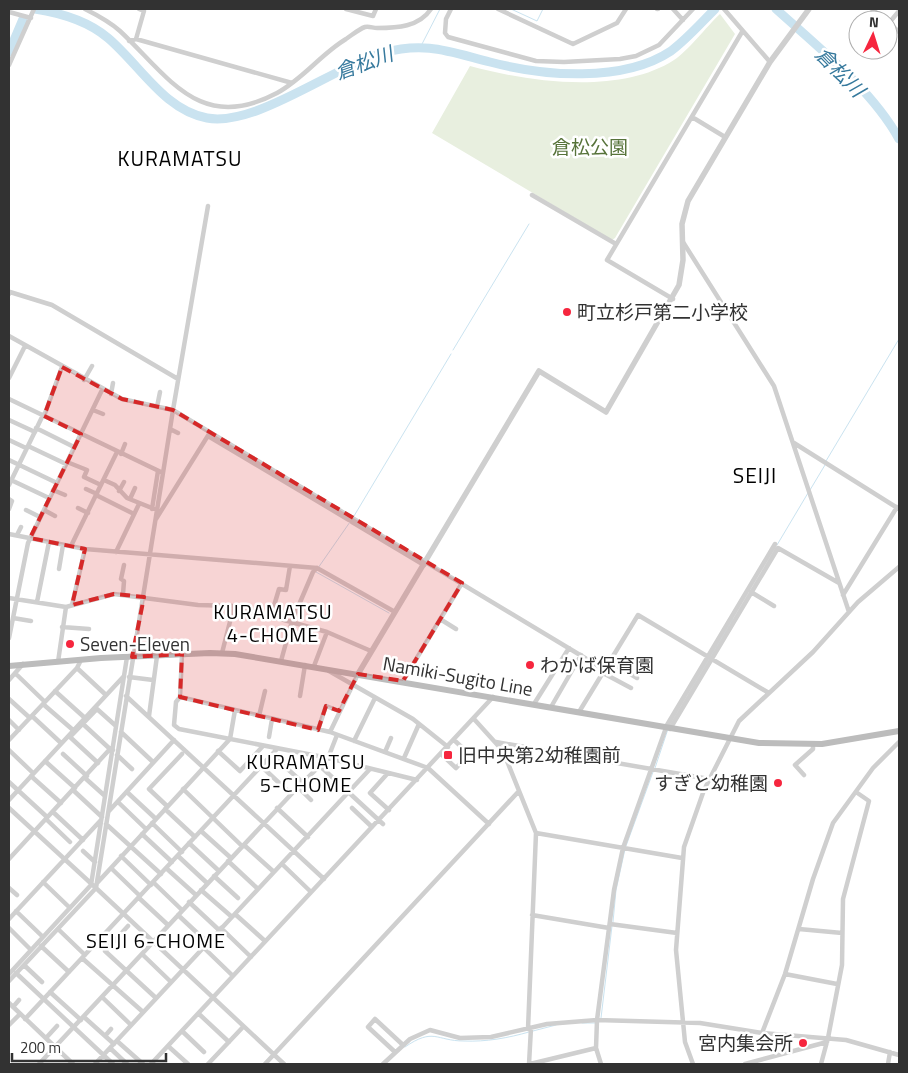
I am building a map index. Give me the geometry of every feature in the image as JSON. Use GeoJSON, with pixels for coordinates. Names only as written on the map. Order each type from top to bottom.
{"type":"FeatureCollection","features":[{"type":"Feature","properties":{"kind":"main road","name":"Namiki-Sugito Line"},"geometry":{"type":"LineString","coordinates":[[9,666],[130,657],[222,653],[314,666],[731,739],[776,744],[813,744],[899,730]]}},
{"type":"Feature","properties":{"kind":"street"},"geometry":{"type":"LineString","coordinates":[[9,65],[34,9]]}},
{"type":"Feature","properties":{"kind":"street"},"geometry":{"type":"LineString","coordinates":[[85,9],[119,30],[171,84],[188,96],[209,104],[225,107],[250,104],[266,99],[292,83],[338,43],[366,27],[376,9]]}},
{"type":"Feature","properties":{"kind":"street"},"geometry":{"type":"LineString","coordinates":[[95,14],[97,9]]}},
{"type":"Feature","properties":{"kind":"street"},"geometry":{"type":"LineString","coordinates":[[136,39],[144,11],[139,9]]}},
{"type":"Feature","properties":{"kind":"street"},"geometry":{"type":"LineString","coordinates":[[346,9],[372,16]]}},
{"type":"Feature","properties":{"kind":"street"},"geometry":{"type":"LineString","coordinates":[[366,27],[376,28],[414,24],[425,17],[431,9]]}},
{"type":"Feature","properties":{"kind":"street"},"geometry":{"type":"LineString","coordinates":[[451,9],[446,19],[445,33],[448,38],[515,56],[564,62],[636,56],[659,44],[693,9]]}},
{"type":"Feature","properties":{"kind":"street"},"geometry":{"type":"LineString","coordinates":[[498,9],[573,44],[617,23],[626,9]]}},
{"type":"Feature","properties":{"kind":"street"},"geometry":{"type":"LineString","coordinates":[[672,9],[683,20]]}},
{"type":"Feature","properties":{"kind":"street"},"geometry":{"type":"LineString","coordinates":[[724,9],[770,62]]}},
{"type":"Feature","properties":{"kind":"street"},"geometry":{"type":"LineString","coordinates":[[330,732],[371,651],[539,371],[606,412],[673,299],[681,275],[682,224],[688,201],[724,136],[770,62],[809,9]]}},
{"type":"Feature","properties":{"kind":"street"},"geometry":{"type":"LineString","coordinates":[[9,12],[31,18]]}},
{"type":"Feature","properties":{"kind":"street"},"geometry":{"type":"LineString","coordinates":[[673,299],[608,260],[742,32]]}},
{"type":"Feature","properties":{"kind":"street"},"geometry":{"type":"LineString","coordinates":[[129,41],[136,39],[292,83]]}},
{"type":"Feature","properties":{"kind":"street"},"geometry":{"type":"LineString","coordinates":[[692,117],[724,136]]}},
{"type":"Feature","properties":{"kind":"street"},"geometry":{"type":"LineString","coordinates":[[532,195],[616,244]]}},
{"type":"Feature","properties":{"kind":"street"},"geometry":{"type":"LineString","coordinates":[[9,981],[11,971],[70,908],[94,886],[95,862],[111,750],[144,597],[160,472],[170,429],[208,206]]}},
{"type":"Feature","properties":{"kind":"street"},"geometry":{"type":"LineString","coordinates":[[682,242],[774,386],[849,612]]}},
{"type":"Feature","properties":{"kind":"street"},"geometry":{"type":"LineString","coordinates":[[9,294],[10,292],[52,306],[178,379]]}},
{"type":"Feature","properties":{"kind":"street"},"geometry":{"type":"LineString","coordinates":[[9,336],[102,390],[134,402],[173,410],[350,521],[462,583],[581,655],[631,688]]}},
{"type":"Feature","properties":{"kind":"street"},"geometry":{"type":"LineString","coordinates":[[9,378],[11,369],[25,346]]}},
{"type":"Feature","properties":{"kind":"street"},"geometry":{"type":"LineString","coordinates":[[84,380],[92,366]]}},
{"type":"Feature","properties":{"kind":"street"},"geometry":{"type":"LineString","coordinates":[[50,498],[10,482],[43,415],[62,367]]}},
{"type":"Feature","properties":{"kind":"street"},"geometry":{"type":"LineString","coordinates":[[111,394],[113,383]]}},
{"type":"Feature","properties":{"kind":"street"},"geometry":{"type":"LineString","coordinates":[[9,638],[30,538],[102,390]]}},
{"type":"Feature","properties":{"kind":"street"},"geometry":{"type":"LineString","coordinates":[[157,407],[160,392]]}},
{"type":"Feature","properties":{"kind":"street"},"geometry":{"type":"LineString","coordinates":[[9,398],[160,472]]}},
{"type":"Feature","properties":{"kind":"street"},"geometry":{"type":"LineString","coordinates":[[93,410],[102,414]]}},
{"type":"Feature","properties":{"kind":"street"},"geometry":{"type":"LineString","coordinates":[[9,420],[74,447]]}},
{"type":"Feature","properties":{"kind":"street"},"geometry":{"type":"LineString","coordinates":[[170,429],[178,433]]}},
{"type":"Feature","properties":{"kind":"street"},"geometry":{"type":"LineString","coordinates":[[209,434],[425,563]]}},
{"type":"Feature","properties":{"kind":"street"},"geometry":{"type":"LineString","coordinates":[[155,520],[209,434]]}},
{"type":"Feature","properties":{"kind":"street"},"geometry":{"type":"LineString","coordinates":[[9,440],[87,470],[84,477],[114,486],[130,499],[155,510]]}},
{"type":"Feature","properties":{"kind":"street"},"geometry":{"type":"LineString","coordinates":[[794,442],[898,508],[844,595]]}},
{"type":"Feature","properties":{"kind":"street"},"geometry":{"type":"LineString","coordinates":[[71,546],[102,483],[125,444]]}},
{"type":"Feature","properties":{"kind":"street"},"geometry":{"type":"LineString","coordinates":[[799,458],[805,450]]}},
{"type":"Feature","properties":{"kind":"street"},"geometry":{"type":"LineString","coordinates":[[9,460],[56,484]]}},
{"type":"Feature","properties":{"kind":"street"},"geometry":{"type":"LineString","coordinates":[[120,491],[124,482]]}},
{"type":"Feature","properties":{"kind":"street"},"geometry":{"type":"LineString","coordinates":[[130,499],[135,488]]}},
{"type":"Feature","properties":{"kind":"street"},"geometry":{"type":"LineString","coordinates":[[86,489],[134,514]]}},
{"type":"Feature","properties":{"kind":"street"},"geometry":{"type":"LineString","coordinates":[[54,490],[65,495]]}},
{"type":"Feature","properties":{"kind":"street"},"geometry":{"type":"LineString","coordinates":[[9,499],[12,501],[9,509]]}},
{"type":"Feature","properties":{"kind":"street"},"geometry":{"type":"LineString","coordinates":[[116,552],[139,504]]}},
{"type":"Feature","properties":{"kind":"street"},"geometry":{"type":"LineString","coordinates":[[78,508],[88,513]]}},
{"type":"Feature","properties":{"kind":"street"},"geometry":{"type":"LineString","coordinates":[[26,510],[40,517]]}},
{"type":"Feature","properties":{"kind":"street"},"geometry":{"type":"LineString","coordinates":[[44,510],[55,516]]}},
{"type":"Feature","properties":{"kind":"street"},"geometry":{"type":"LineString","coordinates":[[17,535],[21,527]]}},
{"type":"Feature","properties":{"kind":"street"},"geometry":{"type":"LineString","coordinates":[[9,534],[85,549],[317,568],[394,612]]}},
{"type":"Feature","properties":{"kind":"street"},"geometry":{"type":"LineString","coordinates":[[38,602],[49,542]]}},
{"type":"Feature","properties":{"kind":"street"},"geometry":{"type":"LineString","coordinates":[[601,1064],[596,1048],[598,1020],[610,926],[623,848],[668,728],[775,544]]}},
{"type":"Feature","properties":{"kind":"street"},"geometry":{"type":"LineString","coordinates":[[59,569],[63,545]]}},
{"type":"Feature","properties":{"kind":"street"},"geometry":{"type":"LineString","coordinates":[[710,657],[780,548],[840,584]]}},
{"type":"Feature","properties":{"kind":"street"},"geometry":{"type":"LineString","coordinates":[[72,605],[85,549]]}},
{"type":"Feature","properties":{"kind":"street"},"geometry":{"type":"LineString","coordinates":[[123,594],[124,581],[121,579],[124,566]]}},
{"type":"Feature","properties":{"kind":"street"},"geometry":{"type":"LineString","coordinates":[[271,616],[279,589],[286,590],[290,566]]}},
{"type":"Feature","properties":{"kind":"street"},"geometry":{"type":"LineString","coordinates":[[693,1064],[685,1042],[676,950],[682,858],[686,838],[709,779],[739,721],[813,652],[849,612],[899,566]]}},
{"type":"Feature","properties":{"kind":"street"},"geometry":{"type":"LineString","coordinates":[[281,661],[292,621],[312,572],[317,568]]}},
{"type":"Feature","properties":{"kind":"street"},"geometry":{"type":"LineString","coordinates":[[403,682],[462,583]]}},
{"type":"Feature","properties":{"kind":"street"},"geometry":{"type":"LineString","coordinates":[[751,592],[774,606]]}},
{"type":"Feature","properties":{"kind":"street"},"geometry":{"type":"LineString","coordinates":[[9,598],[66,607],[114,594],[123,594],[198,605],[234,606],[327,632],[371,651]]}},
{"type":"Feature","properties":{"kind":"street"},"geometry":{"type":"LineString","coordinates":[[222,653],[234,606]]}},
{"type":"Feature","properties":{"kind":"street"},"geometry":{"type":"LineString","coordinates":[[58,662],[66,607]]}},
{"type":"Feature","properties":{"kind":"street"},"geometry":{"type":"LineString","coordinates":[[579,712],[638,615],[769,693]]}},
{"type":"Feature","properties":{"kind":"street"},"geometry":{"type":"LineString","coordinates":[[13,618],[31,621]]}},
{"type":"Feature","properties":{"kind":"street"},"geometry":{"type":"LineString","coordinates":[[440,619],[456,629]]}},
{"type":"Feature","properties":{"kind":"street"},"geometry":{"type":"LineString","coordinates":[[62,627],[89,629]]}},
{"type":"Feature","properties":{"kind":"street"},"geometry":{"type":"LineString","coordinates":[[314,666],[327,632]]}},
{"type":"Feature","properties":{"kind":"street"},"geometry":{"type":"LineString","coordinates":[[534,704],[569,648]]}},
{"type":"Feature","properties":{"kind":"street"},"geometry":{"type":"LineString","coordinates":[[182,654],[180,697],[176,702],[176,728],[328,758],[417,780]]}},
{"type":"Feature","properties":{"kind":"street"},"geometry":{"type":"LineString","coordinates":[[551,707],[581,655]]}},
{"type":"Feature","properties":{"kind":"street"},"geometry":{"type":"LineString","coordinates":[[149,716],[157,656]]}},
{"type":"Feature","properties":{"kind":"street"},"geometry":{"type":"LineString","coordinates":[[9,740],[77,668],[81,660]]}},
{"type":"Feature","properties":{"kind":"street"},"geometry":{"type":"LineString","coordinates":[[610,662],[637,678]]}},
{"type":"Feature","properties":{"kind":"street"},"geometry":{"type":"LineString","coordinates":[[9,680],[23,664]]}},
{"type":"Feature","properties":{"kind":"street"},"geometry":{"type":"LineString","coordinates":[[300,696],[305,665]]}},
{"type":"Feature","properties":{"kind":"street"},"geometry":{"type":"LineString","coordinates":[[77,668],[106,695]]}},
{"type":"Feature","properties":{"kind":"street"},"geometry":{"type":"LineString","coordinates":[[323,668],[419,724],[448,747]]}},
{"type":"Feature","properties":{"kind":"street"},"geometry":{"type":"LineString","coordinates":[[15,673],[73,730]]}},
{"type":"Feature","properties":{"kind":"street"},"geometry":{"type":"LineString","coordinates":[[127,676],[153,680]]}},
{"type":"Feature","properties":{"kind":"street"},"geometry":{"type":"LineString","coordinates":[[9,800],[106,695],[127,676]]}},
{"type":"Feature","properties":{"kind":"street"},"geometry":{"type":"LineString","coordinates":[[97,882],[126,696],[127,676]]}},
{"type":"Feature","properties":{"kind":"street"},"geometry":{"type":"LineString","coordinates":[[55,691],[85,718]]}},
{"type":"Feature","properties":{"kind":"street"},"geometry":{"type":"LineString","coordinates":[[260,716],[265,691]]}},
{"type":"Feature","properties":{"kind":"street"},"geometry":{"type":"LineString","coordinates":[[126,696],[324,879]]}},
{"type":"Feature","properties":{"kind":"street"},"geometry":{"type":"LineString","coordinates":[[180,697],[330,732],[404,758],[428,768],[489,824]]}},
{"type":"Feature","properties":{"kind":"street"},"geometry":{"type":"LineString","coordinates":[[151,1064],[213,998],[230,983],[233,976],[372,827],[381,822],[388,810],[493,697]]}},
{"type":"Feature","properties":{"kind":"street"},"geometry":{"type":"LineString","coordinates":[[354,741],[375,698]]}},
{"type":"Feature","properties":{"kind":"street"},"geometry":{"type":"LineString","coordinates":[[9,699],[61,743]]}},
{"type":"Feature","properties":{"kind":"street"},"geometry":{"type":"LineString","coordinates":[[318,730],[326,706],[339,711]]}},
{"type":"Feature","properties":{"kind":"street"},"geometry":{"type":"LineString","coordinates":[[98,763],[70,737],[97,708],[116,726]]}},
{"type":"Feature","properties":{"kind":"street"},"geometry":{"type":"LineString","coordinates":[[11,971],[24,965],[58,929],[97,882],[230,739],[235,710]]}},
{"type":"Feature","properties":{"kind":"street"},"geometry":{"type":"LineString","coordinates":[[268,737],[272,719]]}},
{"type":"Feature","properties":{"kind":"street"},"geometry":{"type":"LineString","coordinates":[[474,719],[503,751],[536,833],[532,915],[529,1064],[596,1048]]}},
{"type":"Feature","properties":{"kind":"street"},"geometry":{"type":"LineString","coordinates":[[9,720],[19,730]]}},
{"type":"Feature","properties":{"kind":"street"},"geometry":{"type":"LineString","coordinates":[[83,724],[111,750]]}},
{"type":"Feature","properties":{"kind":"street"},"geometry":{"type":"LineString","coordinates":[[404,758],[419,724]]}},
{"type":"Feature","properties":{"kind":"street"},"geometry":{"type":"LineString","coordinates":[[120,732],[153,762]]}},
{"type":"Feature","properties":{"kind":"street"},"geometry":{"type":"LineString","coordinates":[[428,741],[431,734]]}},
{"type":"Feature","properties":{"kind":"street"},"geometry":{"type":"LineString","coordinates":[[39,1064],[302,782],[328,758],[337,735]]}},
{"type":"Feature","properties":{"kind":"street"},"geometry":{"type":"LineString","coordinates":[[384,752],[391,738]]}},
{"type":"Feature","properties":{"kind":"street"},"geometry":{"type":"LineString","coordinates":[[108,812],[174,740]]}},
{"type":"Feature","properties":{"kind":"street"},"geometry":{"type":"LineString","coordinates":[[441,754],[456,768],[463,761],[469,754],[454,740]]}},
{"type":"Feature","properties":{"kind":"street"},"geometry":{"type":"LineString","coordinates":[[496,742],[709,779]]}},
{"type":"Feature","properties":{"kind":"street"},"geometry":{"type":"LineString","coordinates":[[762,1033],[785,974],[788,958],[830,830],[883,756],[899,742]]}},
{"type":"Feature","properties":{"kind":"street"},"geometry":{"type":"LineString","coordinates":[[804,775],[795,765],[813,749],[813,744]]}},
{"type":"Feature","properties":{"kind":"street"},"geometry":{"type":"LineString","coordinates":[[218,751],[240,771],[263,746]]}},
{"type":"Feature","properties":{"kind":"street"},"geometry":{"type":"LineString","coordinates":[[25,1019],[277,749]]}},
{"type":"Feature","properties":{"kind":"street"},"geometry":{"type":"LineString","coordinates":[[9,750],[61,803]]}},
{"type":"Feature","properties":{"kind":"street"},"geometry":{"type":"LineString","coordinates":[[9,859],[111,750]]}},
{"type":"Feature","properties":{"kind":"street"},"geometry":{"type":"LineString","coordinates":[[63,754],[105,796]]}},
{"type":"Feature","properties":{"kind":"street"},"geometry":{"type":"LineString","coordinates":[[182,754],[149,789],[195,837]]}},
{"type":"Feature","properties":{"kind":"street"},"geometry":{"type":"LineString","coordinates":[[272,755],[302,782]]}},
{"type":"Feature","properties":{"kind":"street"},"geometry":{"type":"LineString","coordinates":[[117,756],[132,770]]}},
{"type":"Feature","properties":{"kind":"street"},"geometry":{"type":"LineString","coordinates":[[45,760],[102,818]]}},
{"type":"Feature","properties":{"kind":"street"},"geometry":{"type":"LineString","coordinates":[[261,766],[291,794]]}},
{"type":"Feature","properties":{"kind":"street"},"geometry":{"type":"LineString","coordinates":[[320,766],[381,822]]}},
{"type":"Feature","properties":{"kind":"street"},"geometry":{"type":"LineString","coordinates":[[95,1064],[370,769]]}},
{"type":"Feature","properties":{"kind":"street"},"geometry":{"type":"LineString","coordinates":[[388,773],[370,793],[388,810]]}},
{"type":"Feature","properties":{"kind":"street"},"geometry":{"type":"LineString","coordinates":[[9,782],[70,842]]}},
{"type":"Feature","properties":{"kind":"street"},"geometry":{"type":"LineString","coordinates":[[298,787],[311,800]]}},
{"type":"Feature","properties":{"kind":"street"},"geometry":{"type":"LineString","coordinates":[[183,789],[274,872]]}},
{"type":"Feature","properties":{"kind":"street"},"geometry":{"type":"LineString","coordinates":[[265,1064],[519,791]]}},
{"type":"Feature","properties":{"kind":"street"},"geometry":{"type":"LineString","coordinates":[[127,792],[182,852]]}},
{"type":"Feature","properties":{"kind":"street"},"geometry":{"type":"LineString","coordinates":[[821,1064],[828,1040],[842,958],[844,899],[869,800],[856,792]]}},
{"type":"Feature","properties":{"kind":"street"},"geometry":{"type":"LineString","coordinates":[[118,802],[146,829]]}},
{"type":"Feature","properties":{"kind":"street"},"geometry":{"type":"LineString","coordinates":[[9,808],[284,1064]]}},
{"type":"Feature","properties":{"kind":"street"},"geometry":{"type":"LineString","coordinates":[[278,808],[308,836]]}},
{"type":"Feature","properties":{"kind":"street"},"geometry":{"type":"LineString","coordinates":[[352,808],[372,827]]}},
{"type":"Feature","properties":{"kind":"street"},"geometry":{"type":"LineString","coordinates":[[52,812],[82,840]]}},
{"type":"Feature","properties":{"kind":"street"},"geometry":{"type":"LineString","coordinates":[[9,919],[102,818]]}},
{"type":"Feature","properties":{"kind":"street"},"geometry":{"type":"LineString","coordinates":[[106,824],[161,874]]}},
{"type":"Feature","properties":{"kind":"street"},"geometry":{"type":"LineString","coordinates":[[201,831],[258,889]]}},
{"type":"Feature","properties":{"kind":"street"},"geometry":{"type":"LineString","coordinates":[[536,833],[682,858]]}},
{"type":"Feature","properties":{"kind":"street"},"geometry":{"type":"LineString","coordinates":[[142,834],[172,862]]}},
{"type":"Feature","properties":{"kind":"street"},"geometry":{"type":"LineString","coordinates":[[190,844],[219,871]]}},
{"type":"Feature","properties":{"kind":"street"},"geometry":{"type":"LineString","coordinates":[[83,851],[95,862]]}},
{"type":"Feature","properties":{"kind":"street"},"geometry":{"type":"LineString","coordinates":[[121,856],[182,910]]}},
{"type":"Feature","properties":{"kind":"street"},"geometry":{"type":"LineString","coordinates":[[178,856],[207,884]]}},
{"type":"Feature","properties":{"kind":"street"},"geometry":{"type":"LineString","coordinates":[[282,864],[311,892]]}},
{"type":"Feature","properties":{"kind":"street"},"geometry":{"type":"LineString","coordinates":[[110,868],[168,925]]}},
{"type":"Feature","properties":{"kind":"street"},"geometry":{"type":"LineString","coordinates":[[166,868],[196,896]]}},
{"type":"Feature","properties":{"kind":"street"},"geometry":{"type":"LineString","coordinates":[[214,876],[238,898]]}},
{"type":"Feature","properties":{"kind":"street"},"geometry":{"type":"LineString","coordinates":[[43,882],[70,908]]}},
{"type":"Feature","properties":{"kind":"street"},"geometry":{"type":"LineString","coordinates":[[9,888],[17,895]]}},
{"type":"Feature","properties":{"kind":"street"},"geometry":{"type":"LineString","coordinates":[[202,890],[265,941]]}},
{"type":"Feature","properties":{"kind":"street"},"geometry":{"type":"LineString","coordinates":[[189,902],[251,957]]}},
{"type":"Feature","properties":{"kind":"street"},"geometry":{"type":"LineString","coordinates":[[16,911],[43,937]]}},
{"type":"Feature","properties":{"kind":"street"},"geometry":{"type":"LineString","coordinates":[[178,915],[208,943]]}},
{"type":"Feature","properties":{"kind":"street"},"geometry":{"type":"LineString","coordinates":[[532,915],[677,933]]}},
{"type":"Feature","properties":{"kind":"street"},"geometry":{"type":"LineString","coordinates":[[128,926],[105,951],[156,998]]}},
{"type":"Feature","properties":{"kind":"street"},"geometry":{"type":"LineString","coordinates":[[9,928],[31,950]]}},
{"type":"Feature","properties":{"kind":"street"},"geometry":{"type":"LineString","coordinates":[[58,929],[83,956],[143,1012]]}},
{"type":"Feature","properties":{"kind":"street"},"geometry":{"type":"LineString","coordinates":[[799,929],[842,933]]}},
{"type":"Feature","properties":{"kind":"street"},"geometry":{"type":"LineString","coordinates":[[41,946],[69,972]]}},
{"type":"Feature","properties":{"kind":"street"},"geometry":{"type":"LineString","coordinates":[[204,947],[233,976]]}},
{"type":"Feature","properties":{"kind":"street"},"geometry":{"type":"LineString","coordinates":[[142,954],[171,982]]}},
{"type":"Feature","properties":{"kind":"street"},"geometry":{"type":"LineString","coordinates":[[24,965],[42,982]]}},
{"type":"Feature","properties":{"kind":"street"},"geometry":{"type":"LineString","coordinates":[[11,971],[44,999],[113,1064]]}},
{"type":"Feature","properties":{"kind":"street"},"geometry":{"type":"LineString","coordinates":[[785,974],[837,984]]}},
{"type":"Feature","properties":{"kind":"street"},"geometry":{"type":"LineString","coordinates":[[50,992],[105,1036],[127,1064]]}},
{"type":"Feature","properties":{"kind":"street"},"geometry":{"type":"LineString","coordinates":[[102,997],[131,1025]]}},
{"type":"Feature","properties":{"kind":"street"},"geometry":{"type":"LineString","coordinates":[[19,1000],[11,1005],[73,1064]]}},
{"type":"Feature","properties":{"kind":"street"},"geometry":{"type":"LineString","coordinates":[[9,1025],[20,1014]]}},
{"type":"Feature","properties":{"kind":"street"},"geometry":{"type":"LineString","coordinates":[[199,1014],[229,1042]]}},
{"type":"Feature","properties":{"kind":"street"},"geometry":{"type":"LineString","coordinates":[[395,1052],[368,1027],[374,1019],[403,1045]]}},
{"type":"Feature","properties":{"kind":"street"},"geometry":{"type":"LineString","coordinates":[[383,1064],[403,1045],[417,1035],[430,1030],[467,1038],[491,1037],[564,1022],[598,1020],[700,1023],[762,1033],[846,1040],[899,1055]]}},
{"type":"Feature","properties":{"kind":"street"},"geometry":{"type":"LineString","coordinates":[[46,1038],[57,1026]]}},
{"type":"Feature","properties":{"kind":"street"},"geometry":{"type":"LineString","coordinates":[[208,1064],[243,1027]]}},
{"type":"Feature","properties":{"kind":"street"},"geometry":{"type":"LineString","coordinates":[[105,1036],[111,1029]]}},
{"type":"Feature","properties":{"kind":"street"},"geometry":{"type":"LineString","coordinates":[[182,1031],[204,1052]]}},
{"type":"Feature","properties":{"kind":"street"},"geometry":{"type":"LineString","coordinates":[[745,1064],[828,1040]]}},
{"type":"Feature","properties":{"kind":"street"},"geometry":{"type":"LineString","coordinates":[[113,1044],[143,1064]]}},
{"type":"Feature","properties":{"kind":"street"},"geometry":{"type":"LineString","coordinates":[[168,1046],[188,1064]]}},
{"type":"Feature","properties":{"kind":"street"},"geometry":{"type":"LineString","coordinates":[[888,1064],[890,1052]]}},
{"type":"Feature","properties":{"kind":"street"},"geometry":{"type":"LineString","coordinates":[[156,1059],[162,1064]]}},
{"type":"Feature","properties":{"kind":"highlighted area"},"geometry":{"type":"Polygon","coordinates":[[[62,367],[122,399],[173,410],[462,583],[403,681],[358,674],[339,711],[326,706],[318,730],[180,697],[182,654],[132,657],[144,597],[114,594],[72,605],[85,549],[30,538],[81,434],[44,416],[62,367]]]}},
{"type":"Feature","properties":{"kind":"green space","name":"倉松公園"},"geometry":{"type":"Polygon","coordinates":[[[720,14],[735,34],[615,238],[612,240],[432,133],[470,66],[519,77],[546,80],[574,82],[628,78],[652,71],[674,60],[720,14]]]}},
{"type":"Feature","properties":{"kind":"waterway","name":"倉松川"},"geometry":{"type":"LineString","coordinates":[[35,9],[83,22],[100,32],[120,49],[165,96],[178,106],[207,118],[227,118],[248,114],[295,94],[363,60],[383,53],[412,48],[437,49],[534,71],[582,74],[630,68],[652,61],[671,51],[715,9]]}},
{"type":"Feature","properties":{"kind":"waterway"},"geometry":{"type":"LineString","coordinates":[[421,46],[440,9]]}},
{"type":"Feature","properties":{"kind":"waterway"},"geometry":{"type":"LineString","coordinates":[[511,9],[537,21],[543,9]]}},
{"type":"Feature","properties":{"kind":"waterway","name":"倉松川"},"geometry":{"type":"LineString","coordinates":[[776,9],[859,86],[888,121],[899,139]]}},
{"type":"Feature","properties":{"kind":"waterway"},"geometry":{"type":"LineString","coordinates":[[9,52],[23,19]]}},
{"type":"Feature","properties":{"kind":"waterway"},"geometry":{"type":"LineString","coordinates":[[453,350],[529,224]]}},
{"type":"Feature","properties":{"kind":"waterway"},"geometry":{"type":"LineString","coordinates":[[826,461],[899,339]]}},
{"type":"Feature","properties":{"kind":"waterway"},"geometry":{"type":"LineString","coordinates":[[354,516],[451,354]]}},
{"type":"Feature","properties":{"kind":"waterway"},"geometry":{"type":"LineString","coordinates":[[810,490],[825,465]]}},
{"type":"Feature","properties":{"kind":"waterway"},"geometry":{"type":"LineString","coordinates":[[777,545],[808,493]]}},
{"type":"Feature","properties":{"kind":"waterway"},"geometry":{"type":"LineString","coordinates":[[318,568],[350,522]]}},
{"type":"Feature","properties":{"kind":"waterway"},"geometry":{"type":"LineString","coordinates":[[316,572],[389,613]]}},
{"type":"Feature","properties":{"kind":"waterway"},"geometry":{"type":"LineString","coordinates":[[692,687],[733,619]]}},
{"type":"Feature","properties":{"kind":"waterway"},"geometry":{"type":"LineString","coordinates":[[655,768],[668,729]]}},
{"type":"Feature","properties":{"kind":"waterway"},"geometry":{"type":"LineString","coordinates":[[626,846],[653,772]]}},
{"type":"Feature","properties":{"kind":"waterway"},"geometry":{"type":"LineString","coordinates":[[613,922],[616,890],[625,849]]}},
{"type":"Feature","properties":{"kind":"waterway"},"geometry":{"type":"LineString","coordinates":[[601,1018],[612,926]]}},
{"type":"Feature","properties":{"kind":"waterway"},"geometry":{"type":"LineString","coordinates":[[582,1023],[596,1023]]}},
{"type":"Feature","properties":{"kind":"waterway"},"geometry":{"type":"LineString","coordinates":[[533,1031],[556,1025]]}},
{"type":"Feature","properties":{"kind":"waterway"},"geometry":{"type":"LineString","coordinates":[[405,1047],[429,1036],[480,1041],[505,1038],[529,1032]]}},
{"type":"Feature","properties":{"kind":"place","name":"町立杉戸第二小学校"},"geometry":{"type":"Point","coordinates":[567,312]}},
{"type":"Feature","properties":{"kind":"place","name":"Seven-Eleven"},"geometry":{"type":"Point","coordinates":[70,644]}},
{"type":"Feature","properties":{"kind":"place","name":"わかば保育園"},"geometry":{"type":"Point","coordinates":[530,665]}},
{"type":"Feature","properties":{"kind":"place","name":"旧中央第2幼稚園前"},"geometry":{"type":"Point","coordinates":[448,755]}},
{"type":"Feature","properties":{"kind":"place","name":"すぎと幼稚園"},"geometry":{"type":"Point","coordinates":[778,783]}},
{"type":"Feature","properties":{"kind":"place","name":"宮内集会所"},"geometry":{"type":"Point","coordinates":[803,1043]}},
{"type":"Feature","properties":{"kind":"district","name":"KURAMATSU"},"geometry":{"type":"Point","coordinates":[180,159]}},
{"type":"Feature","properties":{"kind":"district","name":"SEIJI"},"geometry":{"type":"Point","coordinates":[755,476]}},
{"type":"Feature","properties":{"kind":"district","name":"KURAMATSU 4-CHOME"},"geometry":{"type":"Point","coordinates":[273,624]}},
{"type":"Feature","properties":{"kind":"district","name":"KURAMATSU 5-CHOME"},"geometry":{"type":"Point","coordinates":[306,774]}},
{"type":"Feature","properties":{"kind":"district","name":"SEIJI 6-CHOME"},"geometry":{"type":"Point","coordinates":[156,941]}}]}
